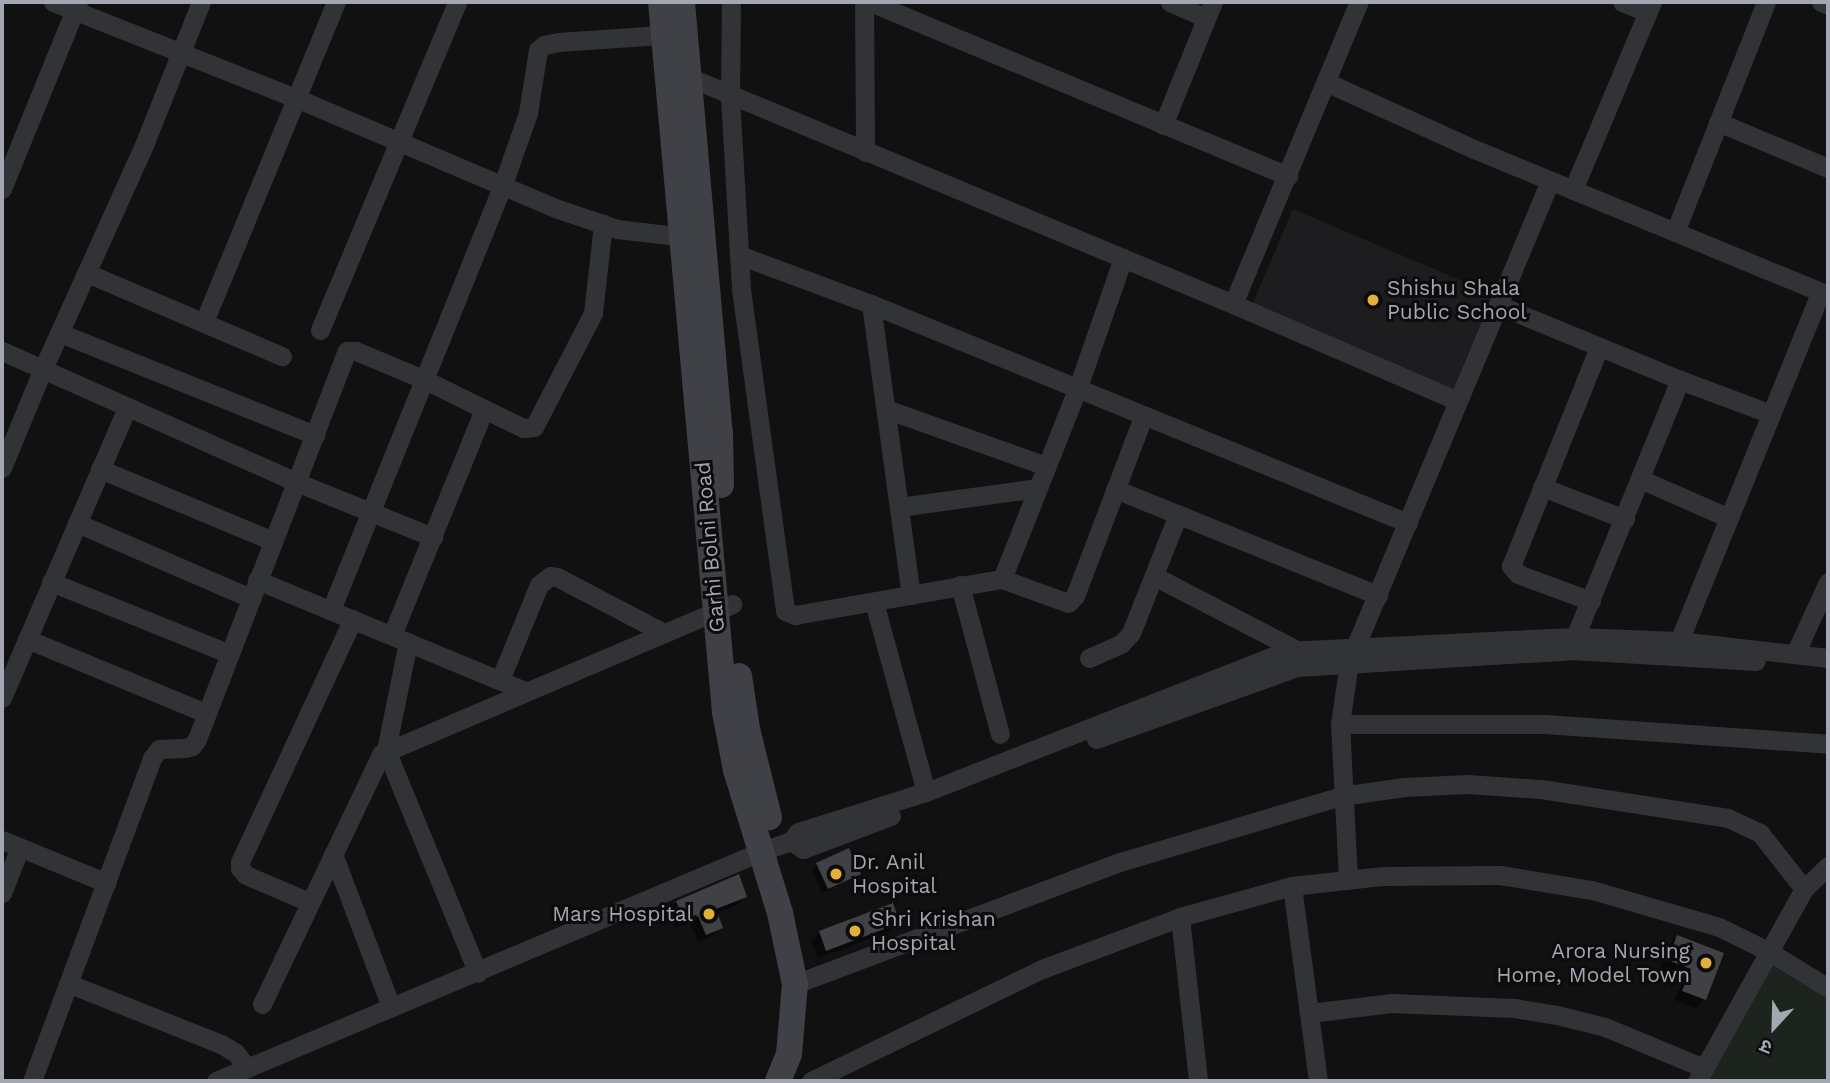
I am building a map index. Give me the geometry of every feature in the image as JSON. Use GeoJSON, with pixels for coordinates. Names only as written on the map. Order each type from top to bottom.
{"type":"FeatureCollection","features":[{"type":"Feature","properties":{"kind":"main road","name":"Garhi Bolni Road"},"geometry":{"type":"LineString","coordinates":[[660,2],[661,35],[676,72]]}},
{"type":"Feature","properties":{"kind":"main road","name":"Garhi Bolni Road"},"geometry":{"type":"LineString","coordinates":[[682,2],[676,72],[723,607],[730,745],[778,845],[780,913],[801,981],[797,1075]]}},
{"type":"Feature","properties":{"kind":"street"},"geometry":{"type":"LineString","coordinates":[[53,2],[76,6],[397,144],[603,225],[691,238]]}},
{"type":"Feature","properties":{"kind":"street"},"geometry":{"type":"LineString","coordinates":[[2,468],[42,371],[144,145],[201,2]]}},
{"type":"Feature","properties":{"kind":"street"},"geometry":{"type":"LineString","coordinates":[[204,323],[336,2]]}},
{"type":"Feature","properties":{"kind":"street"},"geometry":{"type":"LineString","coordinates":[[320,330],[457,2]]}},
{"type":"Feature","properties":{"kind":"street"},"geometry":{"type":"LineString","coordinates":[[731,2],[730,97],[739,255],[782,605],[789,615],[1002,579],[1062,603],[1072,601],[1143,416]]}},
{"type":"Feature","properties":{"kind":"street"},"geometry":{"type":"LineString","coordinates":[[864,2],[865,152]]}},
{"type":"Feature","properties":{"kind":"street"},"geometry":{"type":"LineString","coordinates":[[870,2],[1288,176]]}},
{"type":"Feature","properties":{"kind":"street"},"geometry":{"type":"LineString","coordinates":[[1163,125],[1209,10],[1170,2]]}},
{"type":"Feature","properties":{"kind":"street"},"geometry":{"type":"LineString","coordinates":[[1233,304],[1359,2]]}},
{"type":"Feature","properties":{"kind":"street"},"geometry":{"type":"LineString","coordinates":[[1573,190],[1649,7],[1622,2]]}},
{"type":"Feature","properties":{"kind":"street"},"geometry":{"type":"LineString","coordinates":[[1675,232],[1766,2]]}},
{"type":"Feature","properties":{"kind":"street"},"geometry":{"type":"LineString","coordinates":[[1821,2],[1828,5]]}},
{"type":"Feature","properties":{"kind":"street"},"geometry":{"type":"LineString","coordinates":[[2,188],[76,6]]}},
{"type":"Feature","properties":{"kind":"street"},"geometry":{"type":"LineString","coordinates":[[331,610],[422,379],[502,187],[528,113],[538,50],[558,41],[661,35]]}},
{"type":"Feature","properties":{"kind":"street"},"geometry":{"type":"LineString","coordinates":[[676,72],[730,97],[1233,304],[1458,401]]}},
{"type":"Feature","properties":{"kind":"street"},"geometry":{"type":"LineString","coordinates":[[1326,82],[1550,181],[1825,294],[1727,517],[1679,640]]}},
{"type":"Feature","properties":{"kind":"street"},"geometry":{"type":"LineString","coordinates":[[1718,122],[1828,168]]}},
{"type":"Feature","properties":{"kind":"street"},"geometry":{"type":"LineString","coordinates":[[1348,880],[1341,796],[1339,724],[1352,655],[1550,181]]}},
{"type":"Feature","properties":{"kind":"street"},"geometry":{"type":"LineString","coordinates":[[32,1081],[155,753],[165,747],[192,746],[345,354],[351,349],[422,379],[523,428],[534,427],[539,422],[593,313],[603,225]]}},
{"type":"Feature","properties":{"kind":"street"},"geometry":{"type":"LineString","coordinates":[[739,255],[871,304],[1408,523]]}},
{"type":"Feature","properties":{"kind":"street"},"geometry":{"type":"LineString","coordinates":[[1002,579],[1077,390],[1123,258]]}},
{"type":"Feature","properties":{"kind":"street"},"geometry":{"type":"LineString","coordinates":[[87,272],[282,356]]}},
{"type":"Feature","properties":{"kind":"street"},"geometry":{"type":"LineString","coordinates":[[871,304],[911,595]]}},
{"type":"Feature","properties":{"kind":"street"},"geometry":{"type":"LineString","coordinates":[[1499,305],[1680,380],[1771,414]]}},
{"type":"Feature","properties":{"kind":"street"},"geometry":{"type":"LineString","coordinates":[[60,333],[314,435]]}},
{"type":"Feature","properties":{"kind":"street"},"geometry":{"type":"LineString","coordinates":[[1591,601],[1518,573],[1511,566],[1599,347]]}},
{"type":"Feature","properties":{"kind":"street"},"geometry":{"type":"LineString","coordinates":[[2,351],[296,482],[433,537]]}},
{"type":"Feature","properties":{"kind":"street"},"geometry":{"type":"LineString","coordinates":[[1575,637],[1680,380]]}},
{"type":"Feature","properties":{"kind":"street"},"geometry":{"type":"LineString","coordinates":[[2,698],[127,408]]}},
{"type":"Feature","properties":{"kind":"street"},"geometry":{"type":"LineString","coordinates":[[478,973],[386,750],[400,639],[433,537],[484,409]]}},
{"type":"Feature","properties":{"kind":"street"},"geometry":{"type":"LineString","coordinates":[[886,409],[1046,466]]}},
{"type":"Feature","properties":{"kind":"street"},"geometry":{"type":"LineString","coordinates":[[100,468],[273,541]]}},
{"type":"Feature","properties":{"kind":"street"},"geometry":{"type":"LineString","coordinates":[[1640,479],[1727,517]]}},
{"type":"Feature","properties":{"kind":"street"},"geometry":{"type":"LineString","coordinates":[[1542,487],[1625,519]]}},
{"type":"Feature","properties":{"kind":"street"},"geometry":{"type":"LineString","coordinates":[[899,507],[1038,488]]}},
{"type":"Feature","properties":{"kind":"street"},"geometry":{"type":"LineString","coordinates":[[1115,489],[1378,595]]}},
{"type":"Feature","properties":{"kind":"street"},"geometry":{"type":"LineString","coordinates":[[1089,658],[1126,640],[1178,514]]}},
{"type":"Feature","properties":{"kind":"street"},"geometry":{"type":"LineString","coordinates":[[76,523],[254,589],[331,610],[525,691]]}},
{"type":"Feature","properties":{"kind":"street"},"geometry":{"type":"LineString","coordinates":[[500,680],[539,585],[550,576],[558,577],[664,633]]}},
{"type":"Feature","properties":{"kind":"street"},"geometry":{"type":"LineString","coordinates":[[1154,576],[1297,650]]}},
{"type":"Feature","properties":{"kind":"street"},"geometry":{"type":"LineString","coordinates":[[51,582],[228,653]]}},
{"type":"Feature","properties":{"kind":"street"},"geometry":{"type":"LineString","coordinates":[[1795,654],[1828,582]]}},
{"type":"Feature","properties":{"kind":"street"},"geometry":{"type":"LineString","coordinates":[[960,586],[1000,734]]}},
{"type":"Feature","properties":{"kind":"street"},"geometry":{"type":"LineString","coordinates":[[874,602],[926,792]]}},
{"type":"Feature","properties":{"kind":"street"},"geometry":{"type":"LineString","coordinates":[[262,1004],[376,762],[386,750],[723,607]]}},
{"type":"Feature","properties":{"kind":"street"},"geometry":{"type":"LineString","coordinates":[[309,902],[246,875],[240,868],[240,862],[353,619]]}},
{"type":"Feature","properties":{"kind":"street"},"geometry":{"type":"LineString","coordinates":[[778,845],[803,849],[1273,674],[1352,655],[1575,637],[1679,640],[1828,658]]}},
{"type":"Feature","properties":{"kind":"street"},"geometry":{"type":"LineString","coordinates":[[27,639],[206,713]]}},
{"type":"Feature","properties":{"kind":"street"},"geometry":{"type":"LineString","coordinates":[[216,1081],[778,845],[798,832],[926,792],[1258,661],[1297,650],[1352,655],[1572,650],[1676,655],[1828,670]]}},
{"type":"Feature","properties":{"kind":"street"},"geometry":{"type":"LineString","coordinates":[[1339,724],[1545,724],[1828,744]]}},
{"type":"Feature","properties":{"kind":"street"},"geometry":{"type":"LineString","coordinates":[[801,981],[1121,862],[1369,790],[1466,784],[1541,789],[1728,818],[1760,833],[1804,889]]}},
{"type":"Feature","properties":{"kind":"street"},"geometry":{"type":"LineString","coordinates":[[2,893],[11,843],[107,883]]}},
{"type":"Feature","properties":{"kind":"street"},"geometry":{"type":"LineString","coordinates":[[333,854],[390,1007]]}},
{"type":"Feature","properties":{"kind":"street"},"geometry":{"type":"LineString","coordinates":[[1310,1013],[1391,1003],[1514,1008],[1557,1014],[1605,1027],[1700,1074],[1804,889],[1828,866]]}},
{"type":"Feature","properties":{"kind":"street"},"geometry":{"type":"LineString","coordinates":[[797,1075],[1042,969],[1180,917],[1292,886],[1348,880],[1462,874],[1500,875],[1592,890],[1719,927],[1768,951],[1828,988]]}},
{"type":"Feature","properties":{"kind":"street"},"geometry":{"type":"LineString","coordinates":[[1292,886],[1318,1081]]}},
{"type":"Feature","properties":{"kind":"street"},"geometry":{"type":"LineString","coordinates":[[1180,917],[1198,1081]]}},
{"type":"Feature","properties":{"kind":"street"},"geometry":{"type":"LineString","coordinates":[[70,984],[221,1044],[236,1053],[247,1068]]}},
{"type":"Feature","properties":{"kind":"shaded area","name":"Shishu Shala Public School"},"geometry":{"type":"Polygon","coordinates":[[[1293,209],[1493,294],[1452,391],[1252,305],[1293,209]]]}},
{"type":"Feature","properties":{"kind":"shaded area"},"geometry":{"type":"Polygon","coordinates":[[[1765,961],[1828,999],[1828,1081],[1703,1081],[1765,961]]]}},
{"type":"Feature","properties":{"kind":"building"},"geometry":{"type":"Polygon","coordinates":[[[849,848],[861,874],[828,889],[816,863],[849,848]]]}},
{"type":"Feature","properties":{"kind":"building"},"geometry":{"type":"Polygon","coordinates":[[[739,874],[747,897],[716,909],[723,928],[706,935],[698,916],[684,921],[676,901],[739,874]]]}},
{"type":"Feature","properties":{"kind":"building"},"geometry":{"type":"Polygon","coordinates":[[[893,903],[900,923],[826,951],[819,931],[893,903]]]}},
{"type":"Feature","properties":{"kind":"building"},"geometry":{"type":"Polygon","coordinates":[[[1677,935],[1724,953],[1706,1000],[1682,991],[1691,969],[1668,960],[1677,935]]]}},
{"type":"Feature","properties":{"kind":"place","name":"Shishu Shala Public School"},"geometry":{"type":"Point","coordinates":[1373,300]}},
{"type":"Feature","properties":{"kind":"place","name":"Dr. Anil Hospital"},"geometry":{"type":"Point","coordinates":[836,874]}},
{"type":"Feature","properties":{"kind":"place","name":"Mars Hospital"},"geometry":{"type":"Point","coordinates":[709,914]}},
{"type":"Feature","properties":{"kind":"place","name":"Shri Krishan Hospital"},"geometry":{"type":"Point","coordinates":[855,931]}},
{"type":"Feature","properties":{"kind":"place","name":"Arora Nursing Home, Model Town"},"geometry":{"type":"Point","coordinates":[1706,963]}}]}
